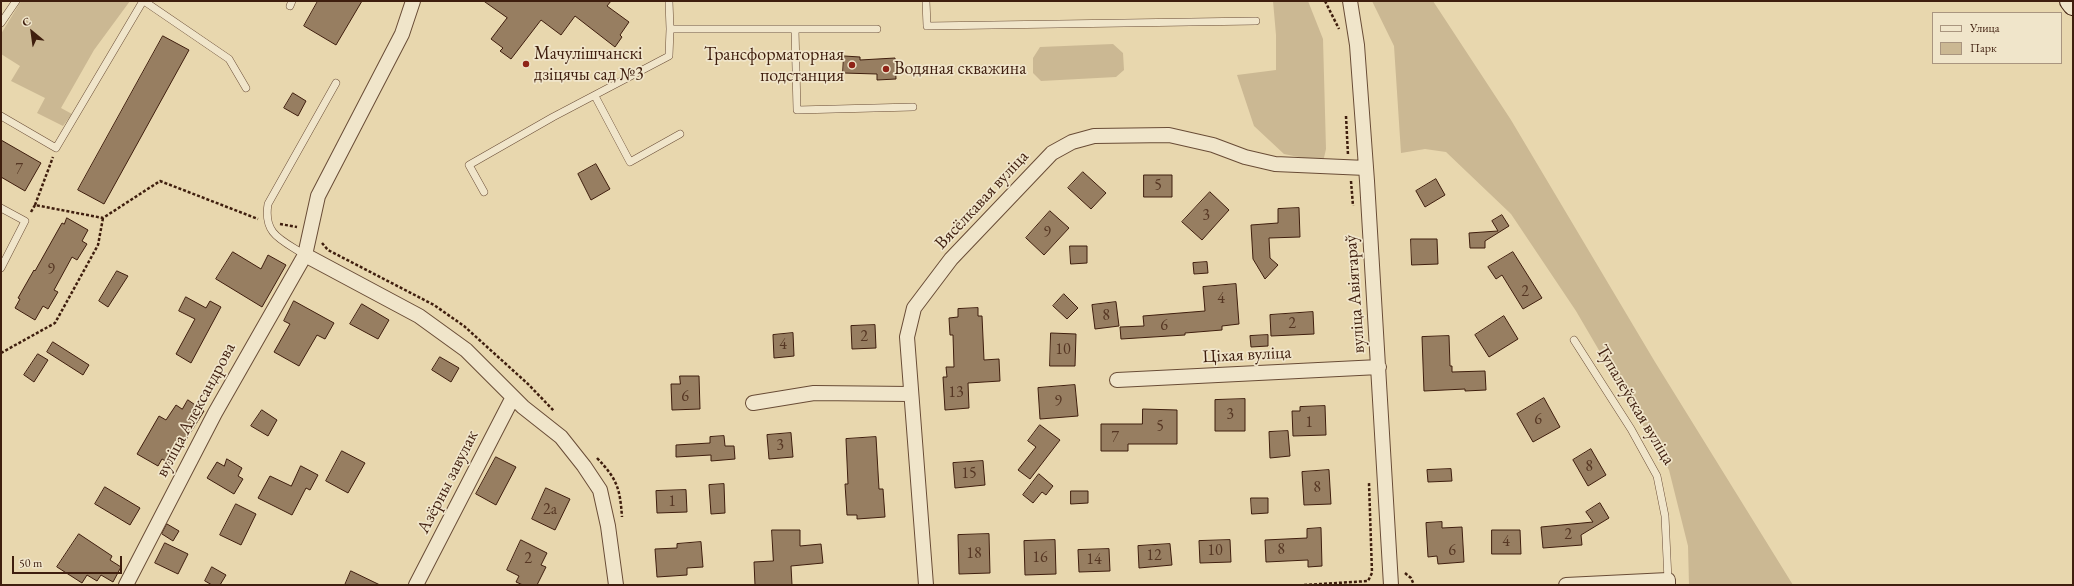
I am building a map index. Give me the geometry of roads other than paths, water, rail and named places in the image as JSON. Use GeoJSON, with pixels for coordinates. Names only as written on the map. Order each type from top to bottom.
{"type":"FeatureCollection","features":[{"type":"Feature","properties":{"kind":"main road"},"geometry":{"type":"LineString","coordinates":[[2070,1],[2073,5]]}},
{"type":"Feature","properties":{"kind":"street","name":"вуліца Александрова"},"geometry":{"type":"LineString","coordinates":[[126,585],[215,413],[305,255],[318,196],[402,34],[413,1]]}},
{"type":"Feature","properties":{"kind":"street","name":"вуліца Авіятараў"},"geometry":{"type":"LineString","coordinates":[[1350,1],[1357,45],[1366,168],[1391,585]]}},
{"type":"Feature","properties":{"kind":"street","name":"Вясёлкавая вуліца"},"geometry":{"type":"LineString","coordinates":[[926,585],[910,394],[907,337],[914,308],[951,259],[1052,153],[1072,142],[1094,136],[1169,135],[1213,145],[1245,157],[1275,164],[1366,168]]}},
{"type":"Feature","properties":{"kind":"street"},"geometry":{"type":"LineString","coordinates":[[305,255],[419,316],[466,350],[513,397],[561,437],[600,490],[608,526],[616,585]]}},
{"type":"Feature","properties":{"kind":"street","name":"Ціхая вуліца"},"geometry":{"type":"LineString","coordinates":[[1117,380],[1379,368]]}},
{"type":"Feature","properties":{"kind":"street"},"geometry":{"type":"LineString","coordinates":[[753,403],[814,393],[910,394]]}},
{"type":"Feature","properties":{"kind":"street","name":"Азёрны завулак"},"geometry":{"type":"LineString","coordinates":[[416,585],[513,397]]}},
{"type":"Feature","properties":{"kind":"street"},"geometry":{"type":"LineString","coordinates":[[1566,585],[1668,582]]}},
{"type":"Feature","properties":{"kind":"lane"},"geometry":{"type":"LineString","coordinates":[[1,22],[16,1]]}},
{"type":"Feature","properties":{"kind":"lane"},"geometry":{"type":"LineString","coordinates":[[1,116],[56,148],[144,1],[229,60],[246,88]]}},
{"type":"Feature","properties":{"kind":"lane"},"geometry":{"type":"LineString","coordinates":[[484,192],[469,165],[553,117],[669,56],[670,1]]}},
{"type":"Feature","properties":{"kind":"lane"},"geometry":{"type":"LineString","coordinates":[[926,1],[927,26],[1256,21]]}},
{"type":"Feature","properties":{"kind":"lane"},"geometry":{"type":"LineString","coordinates":[[670,29],[877,29]]}},
{"type":"Feature","properties":{"kind":"lane"},"geometry":{"type":"LineString","coordinates":[[795,29],[797,110],[913,107]]}},
{"type":"Feature","properties":{"kind":"lane"},"geometry":{"type":"LineString","coordinates":[[305,255],[272,233],[266,218],[268,204],[336,83]]}},
{"type":"Feature","properties":{"kind":"lane"},"geometry":{"type":"LineString","coordinates":[[595,96],[630,162],[680,134]]}},
{"type":"Feature","properties":{"kind":"lane"},"geometry":{"type":"LineString","coordinates":[[1,208],[25,221],[1,268]]}},
{"type":"Feature","properties":{"kind":"lane","name":"Тупалеўская вуліца"},"geometry":{"type":"LineString","coordinates":[[1574,340],[1631,429],[1656,476],[1665,516],[1668,582]]}},
{"type":"Feature","properties":{"kind":"place","name":"Мачулішчанскі дзіцячы сад №3"},"geometry":{"type":"Point","coordinates":[526,64]}},
{"type":"Feature","properties":{"kind":"place","name":"Трансформаторная подстанция"},"geometry":{"type":"Point","coordinates":[852,65]}},
{"type":"Feature","properties":{"kind":"place","name":"Водяная скважина"},"geometry":{"type":"Point","coordinates":[886,69]}}]}
